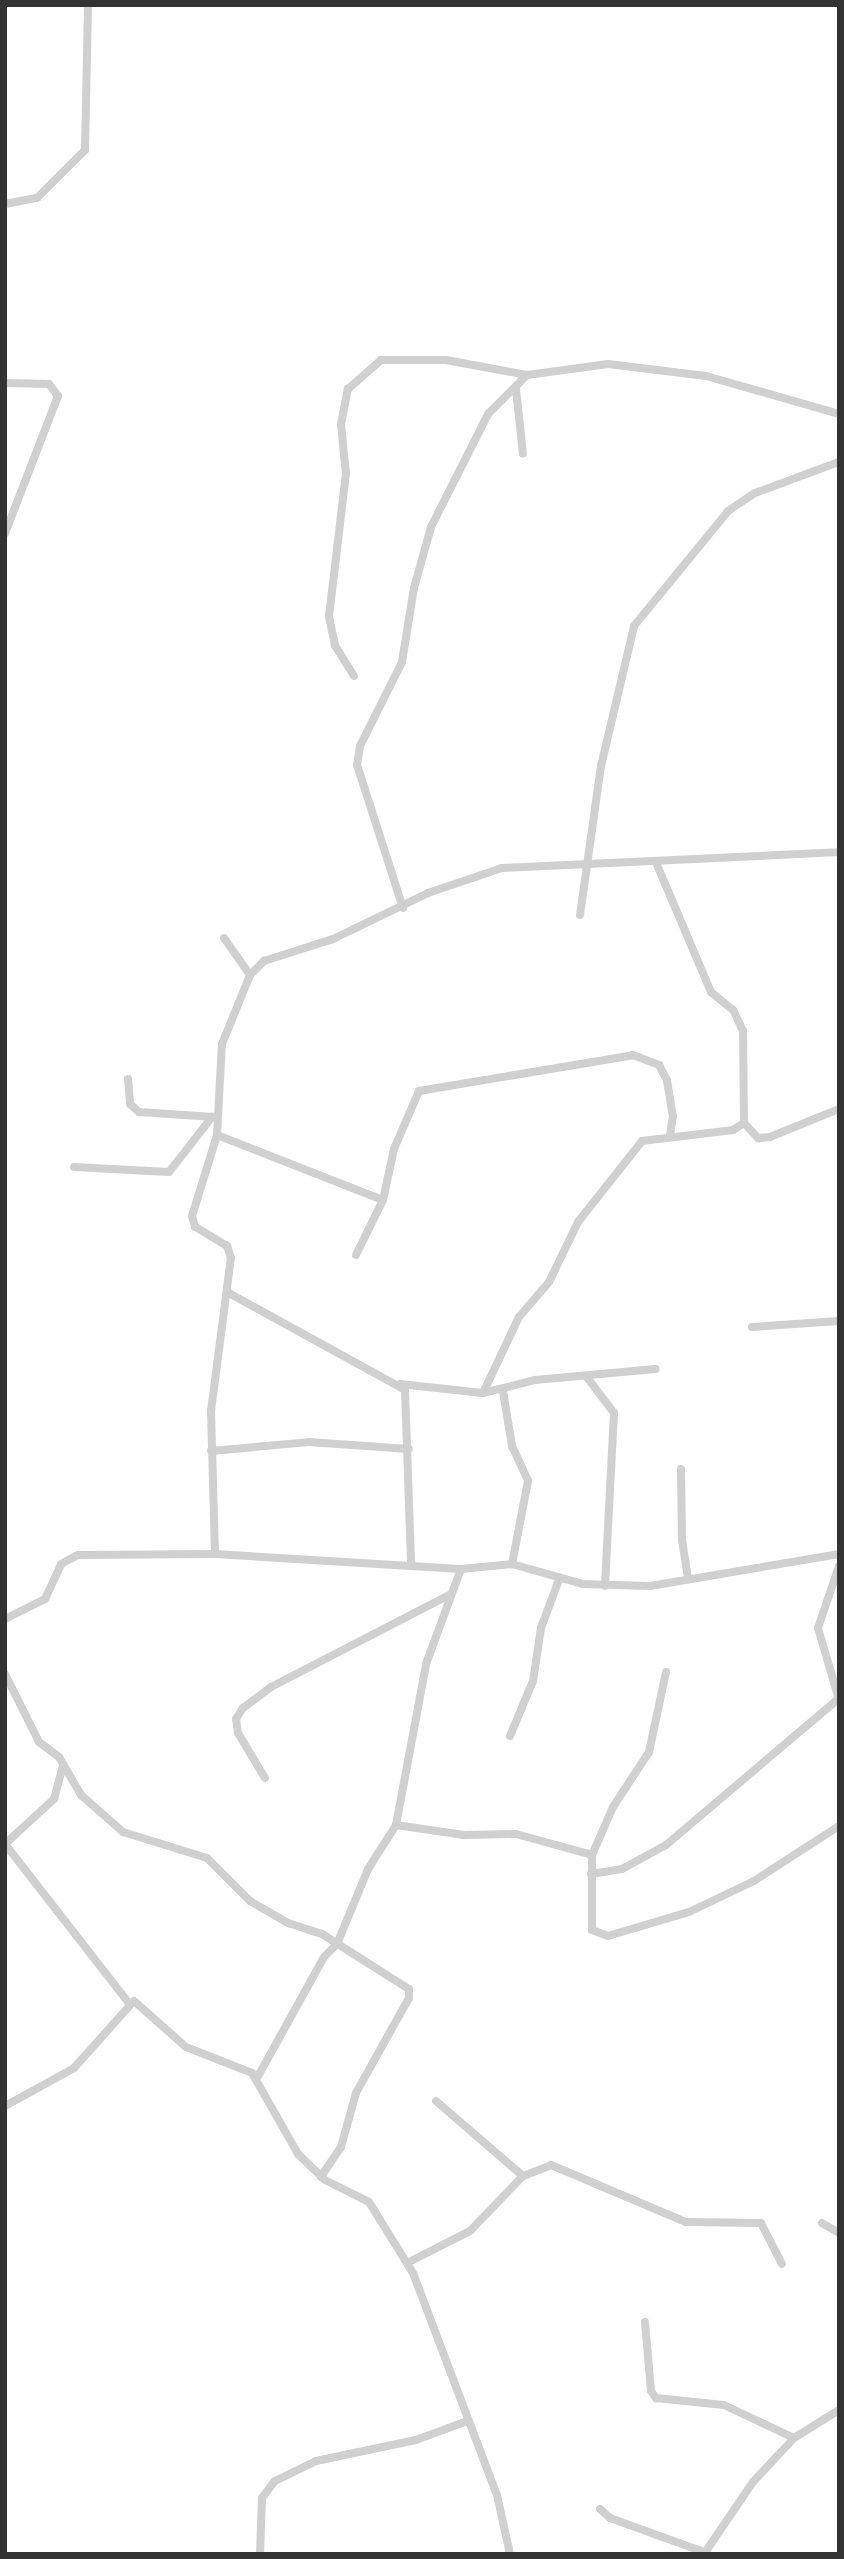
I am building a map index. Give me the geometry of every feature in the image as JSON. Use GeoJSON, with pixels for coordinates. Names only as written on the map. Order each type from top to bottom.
{"type":"FeatureCollection","features":[{"type":"Feature","properties":{"kind":"street"},"geometry":{"type":"LineString","coordinates":[[5,204],[37,198],[85,150],[88,5]]}},
{"type":"Feature","properties":{"kind":"street"},"geometry":{"type":"LineString","coordinates":[[354,676],[335,645],[329,616],[346,474],[341,424],[348,389],[381,360],[446,360],[527,375],[608,364],[706,376],[839,414]]}},
{"type":"Feature","properties":{"kind":"street"},"geometry":{"type":"LineString","coordinates":[[403,908],[357,765],[360,746],[402,662],[414,588],[431,527],[488,414],[516,389],[527,375]]}},
{"type":"Feature","properties":{"kind":"street"},"geometry":{"type":"LineString","coordinates":[[5,383],[49,384],[58,396],[5,533]]}},
{"type":"Feature","properties":{"kind":"street"},"geometry":{"type":"LineString","coordinates":[[516,389],[523,454]]}},
{"type":"Feature","properties":{"kind":"street"},"geometry":{"type":"LineString","coordinates":[[580,915],[601,766],[634,626],[729,511],[755,493],[839,462]]}},
{"type":"Feature","properties":{"kind":"street"},"geometry":{"type":"LineString","coordinates":[[215,1554],[211,1451],[230,1250],[193,1225],[192,1216],[217,1135],[214,1117],[222,1044],[250,975],[264,961],[403,908],[481,873],[586,866],[657,865],[699,856],[839,852]]}},
{"type":"Feature","properties":{"kind":"street"},"geometry":{"type":"LineString","coordinates":[[657,865],[711,992],[733,1010],[743,1031],[744,1124],[758,1138],[770,1137],[839,1109]]}},
{"type":"Feature","properties":{"kind":"street"},"geometry":{"type":"LineString","coordinates":[[224,938],[250,975]]}},
{"type":"Feature","properties":{"kind":"street"},"geometry":{"type":"LineString","coordinates":[[356,1255],[383,1200],[411,1099],[424,1089],[633,1055],[659,1065],[667,1080],[673,1116],[670,1136]]}},
{"type":"Feature","properties":{"kind":"street"},"geometry":{"type":"LineString","coordinates":[[128,1079],[130,1104],[139,1112],[214,1117]]}},
{"type":"Feature","properties":{"kind":"street"},"geometry":{"type":"LineString","coordinates":[[74,1167],[163,1175],[183,1158],[214,1117]]}},
{"type":"Feature","properties":{"kind":"street"},"geometry":{"type":"LineString","coordinates":[[484,1393],[520,1317],[549,1282],[578,1222],[642,1141],[733,1130],[744,1124]]}},
{"type":"Feature","properties":{"kind":"street"},"geometry":{"type":"LineString","coordinates":[[217,1135],[383,1200]]}},
{"type":"Feature","properties":{"kind":"street"},"geometry":{"type":"LineString","coordinates":[[227,1292],[355,1366],[400,1384],[484,1393],[503,1391],[535,1380],[654,1369]]}},
{"type":"Feature","properties":{"kind":"street"},"geometry":{"type":"LineString","coordinates":[[752,1327],[839,1321]]}},
{"type":"Feature","properties":{"kind":"street"},"geometry":{"type":"LineString","coordinates":[[586,1376],[614,1413],[605,1586]]}},
{"type":"Feature","properties":{"kind":"street"},"geometry":{"type":"LineString","coordinates":[[400,1384],[409,1449],[411,1564]]}},
{"type":"Feature","properties":{"kind":"street"},"geometry":{"type":"LineString","coordinates":[[503,1391],[512,1446],[528,1481],[512,1564]]}},
{"type":"Feature","properties":{"kind":"street"},"geometry":{"type":"LineString","coordinates":[[211,1451],[309,1441],[409,1449]]}},
{"type":"Feature","properties":{"kind":"street"},"geometry":{"type":"LineString","coordinates":[[681,1469],[682,1540],[688,1580]]}},
{"type":"Feature","properties":{"kind":"street"},"geometry":{"type":"LineString","coordinates":[[5,1619],[45,1599],[61,1564],[78,1555],[215,1554],[461,1569],[512,1564],[605,1586],[688,1580],[839,1554]]}},
{"type":"Feature","properties":{"kind":"street"},"geometry":{"type":"LineString","coordinates":[[591,1874],[622,1869],[666,1845],[838,1699],[818,1628],[839,1566]]}},
{"type":"Feature","properties":{"kind":"street"},"geometry":{"type":"LineString","coordinates":[[257,2078],[324,1957],[337,1944],[368,1869],[396,1825],[426,1664],[449,1595],[461,1569]]}},
{"type":"Feature","properties":{"kind":"street"},"geometry":{"type":"LineString","coordinates":[[510,1736],[533,1681],[541,1628],[560,1577]]}},
{"type":"Feature","properties":{"kind":"street"},"geometry":{"type":"LineString","coordinates":[[265,1778],[238,1733],[236,1720],[243,1708],[271,1687],[449,1595]]}},
{"type":"Feature","properties":{"kind":"street"},"geometry":{"type":"LineString","coordinates":[[666,1672],[649,1752],[613,1807],[593,1855],[589,1923],[597,1934],[613,1935],[728,1895],[839,1826]]}},
{"type":"Feature","properties":{"kind":"street"},"geometry":{"type":"LineString","coordinates":[[5,1674],[39,1742],[63,1763],[81,1795],[123,1832],[206,1858],[250,1901],[337,1944],[409,1989],[410,1995],[361,2081],[341,2147],[321,2177]]}},
{"type":"Feature","properties":{"kind":"street"},"geometry":{"type":"LineString","coordinates":[[63,1763],[54,1799],[5,1844],[129,2003]]}},
{"type":"Feature","properties":{"kind":"street"},"geometry":{"type":"LineString","coordinates":[[396,1825],[464,1835],[516,1834],[593,1855]]}},
{"type":"Feature","properties":{"kind":"street"},"geometry":{"type":"LineString","coordinates":[[5,2106],[74,2068],[129,2003],[142,2003],[186,2047],[257,2078],[289,2140],[321,2177],[369,2202],[407,2263],[499,2503],[510,2554]]}},
{"type":"Feature","properties":{"kind":"street"},"geometry":{"type":"LineString","coordinates":[[436,2101],[523,2176]]}},
{"type":"Feature","properties":{"kind":"street"},"geometry":{"type":"LineString","coordinates":[[407,2263],[470,2231],[523,2176],[544,2165],[561,2166],[686,2222],[761,2223],[782,2264]]}},
{"type":"Feature","properties":{"kind":"street"},"geometry":{"type":"LineString","coordinates":[[822,2223],[839,2233]]}},
{"type":"Feature","properties":{"kind":"street"},"geometry":{"type":"LineString","coordinates":[[645,2322],[651,2391],[656,2398],[724,2405],[794,2438]]}},
{"type":"Feature","properties":{"kind":"street"},"geometry":{"type":"LineString","coordinates":[[600,2509],[610,2518],[704,2553],[753,2482],[794,2438],[839,2410]]}},
{"type":"Feature","properties":{"kind":"street"},"geometry":{"type":"LineString","coordinates":[[260,2554],[262,2498],[275,2481],[316,2461],[416,2440],[467,2421]]}}]}
